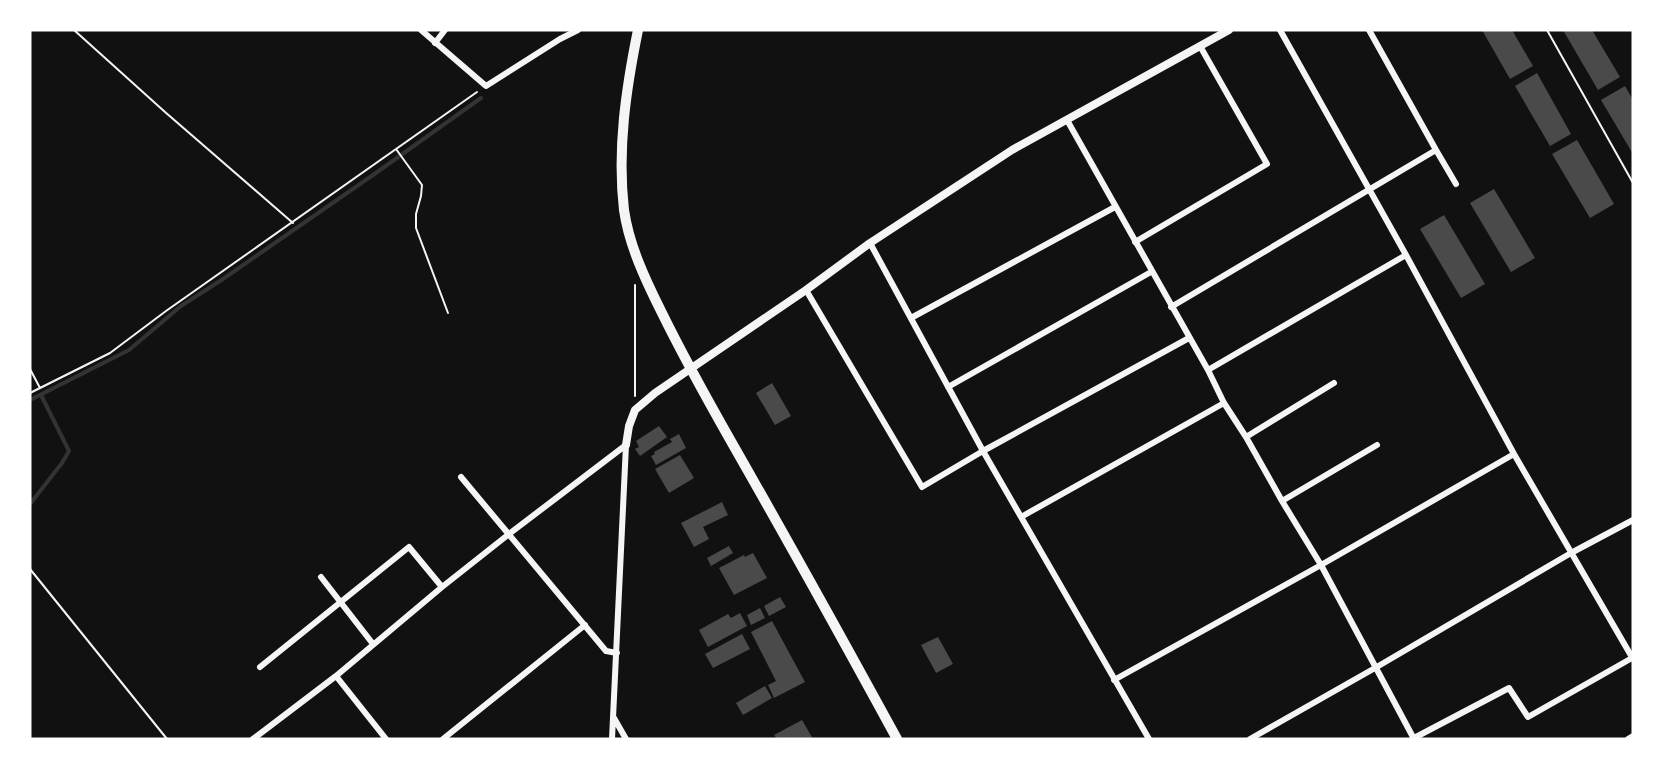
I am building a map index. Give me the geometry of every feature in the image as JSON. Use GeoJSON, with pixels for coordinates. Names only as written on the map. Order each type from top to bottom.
{"type":"FeatureCollection","features":[{"type":"Feature","properties":{"kind":"highway"},"geometry":{"type":"LineString","coordinates":[[638,30],[623,113],[622,166],[624,211],[635,255],[651,292],[691,370],[897,739]]}},
{"type":"Feature","properties":{"kind":"street"},"geometry":{"type":"LineString","coordinates":[[421,30],[486,86],[574,31]]}},
{"type":"Feature","properties":{"kind":"street"},"geometry":{"type":"LineString","coordinates":[[435,43],[445,30]]}},
{"type":"Feature","properties":{"kind":"street"},"geometry":{"type":"LineString","coordinates":[[612,739],[626,445],[629,426],[635,410],[655,393],[806,290],[870,243],[1012,150],[1229,30]]}},
{"type":"Feature","properties":{"kind":"street"},"geometry":{"type":"LineString","coordinates":[[1067,120],[1208,370],[1224,403],[1321,565],[1414,739],[1509,688],[1527,717],[1633,658],[1514,454],[1280,30]]}},
{"type":"Feature","properties":{"kind":"street"},"geometry":{"type":"LineString","coordinates":[[1369,30],[1455,184]]}},
{"type":"Feature","properties":{"kind":"street"},"geometry":{"type":"LineString","coordinates":[[1135,242],[1267,164],[1200,46]]}},
{"type":"Feature","properties":{"kind":"street"},"geometry":{"type":"LineString","coordinates":[[1171,307],[1436,150]]}},
{"type":"Feature","properties":{"kind":"street"},"geometry":{"type":"LineString","coordinates":[[911,318],[1116,207]]}},
{"type":"Feature","properties":{"kind":"street"},"geometry":{"type":"LineString","coordinates":[[870,243],[983,451],[1149,739]]}},
{"type":"Feature","properties":{"kind":"street"},"geometry":{"type":"LineString","coordinates":[[1208,370],[1406,255]]}},
{"type":"Feature","properties":{"kind":"street"},"geometry":{"type":"LineString","coordinates":[[948,387],[1151,272]]}},
{"type":"Feature","properties":{"kind":"street"},"geometry":{"type":"LineString","coordinates":[[806,290],[922,488],[983,451],[1189,338]]}},
{"type":"Feature","properties":{"kind":"street"},"geometry":{"type":"LineString","coordinates":[[1246,437],[1334,383]]}},
{"type":"Feature","properties":{"kind":"street"},"geometry":{"type":"LineString","coordinates":[[1021,517],[1224,403]]}},
{"type":"Feature","properties":{"kind":"street"},"geometry":{"type":"LineString","coordinates":[[253,739],[336,676],[509,534],[626,445]]}},
{"type":"Feature","properties":{"kind":"street"},"geometry":{"type":"LineString","coordinates":[[1282,501],[1377,445]]}},
{"type":"Feature","properties":{"kind":"street"},"geometry":{"type":"LineString","coordinates":[[1114,680],[1514,454]]}},
{"type":"Feature","properties":{"kind":"street"},"geometry":{"type":"LineString","coordinates":[[461,477],[606,651],[617,653]]}},
{"type":"Feature","properties":{"kind":"street"},"geometry":{"type":"LineString","coordinates":[[1250,739],[1571,553],[1633,520]]}},
{"type":"Feature","properties":{"kind":"street"},"geometry":{"type":"LineString","coordinates":[[260,668],[409,547],[442,588]]}},
{"type":"Feature","properties":{"kind":"street"},"geometry":{"type":"LineString","coordinates":[[321,578],[373,644]]}},
{"type":"Feature","properties":{"kind":"street"},"geometry":{"type":"LineString","coordinates":[[443,739],[585,624]]}},
{"type":"Feature","properties":{"kind":"street"},"geometry":{"type":"LineString","coordinates":[[336,676],[386,739]]}},
{"type":"Feature","properties":{"kind":"street"},"geometry":{"type":"LineString","coordinates":[[614,717],[626,739]]}},
{"type":"Feature","properties":{"kind":"street"},"geometry":{"type":"LineString","coordinates":[[1628,739],[1633,736]]}},
{"type":"Feature","properties":{"kind":"path"},"geometry":{"type":"LineString","coordinates":[[74,30],[292,223]]}},
{"type":"Feature","properties":{"kind":"path"},"geometry":{"type":"LineString","coordinates":[[1547,30],[1633,183]]}},
{"type":"Feature","properties":{"kind":"path"},"geometry":{"type":"LineString","coordinates":[[30,393],[110,353],[166,311],[486,86]]}},
{"type":"Feature","properties":{"kind":"path"},"geometry":{"type":"LineString","coordinates":[[396,149],[422,185],[416,214],[416,228],[448,313]]}},
{"type":"Feature","properties":{"kind":"path"},"geometry":{"type":"LineString","coordinates":[[635,278],[635,410]]}},
{"type":"Feature","properties":{"kind":"path"},"geometry":{"type":"LineString","coordinates":[[30,369],[40,388]]}},
{"type":"Feature","properties":{"kind":"path"},"geometry":{"type":"LineString","coordinates":[[30,569],[167,739]]}},
{"type":"Feature","properties":{"kind":"building"},"geometry":{"type":"Polygon","coordinates":[[[1482,30],[1512,30],[1533,66],[1510,79],[1482,30]]]}},
{"type":"Feature","properties":{"kind":"building"},"geometry":{"type":"Polygon","coordinates":[[[1563,30],[1592,30],[1620,77],[1598,90],[1563,30]]]}},
{"type":"Feature","properties":{"kind":"building"},"geometry":{"type":"Polygon","coordinates":[[[1537,73],[1571,134],[1550,146],[1515,86],[1537,73]]]}},
{"type":"Feature","properties":{"kind":"building"},"geometry":{"type":"Polygon","coordinates":[[[1625,86],[1633,100],[1633,154],[1601,100],[1625,86]]]}},
{"type":"Feature","properties":{"kind":"building"},"geometry":{"type":"Polygon","coordinates":[[[1577,140],[1614,204],[1590,218],[1552,154],[1577,140]]]}},
{"type":"Feature","properties":{"kind":"building"},"geometry":{"type":"Polygon","coordinates":[[[1494,189],[1535,258],[1511,272],[1470,203],[1494,189]]]}},
{"type":"Feature","properties":{"kind":"building"},"geometry":{"type":"Polygon","coordinates":[[[1444,215],[1485,284],[1461,298],[1420,229],[1444,215]]]}},
{"type":"Feature","properties":{"kind":"building"},"geometry":{"type":"Polygon","coordinates":[[[772,383],[791,416],[775,425],[756,393],[772,383]]]}},
{"type":"Feature","properties":{"kind":"building"},"geometry":{"type":"Polygon","coordinates":[[[659,426],[667,437],[640,456],[635,449],[639,447],[636,441],[659,426]]]}},
{"type":"Feature","properties":{"kind":"building"},"geometry":{"type":"Polygon","coordinates":[[[679,434],[686,448],[656,465],[651,456],[672,442],[670,439],[679,434]]]}},
{"type":"Feature","properties":{"kind":"building"},"geometry":{"type":"Polygon","coordinates":[[[680,455],[694,478],[669,493],[655,469],[680,455]]]}},
{"type":"Feature","properties":{"kind":"building"},"geometry":{"type":"Polygon","coordinates":[[[722,502],[728,515],[703,527],[709,539],[694,547],[681,523],[722,502]]]}},
{"type":"Feature","properties":{"kind":"building"},"geometry":{"type":"Polygon","coordinates":[[[729,546],[733,553],[711,566],[707,558],[729,546]]]}},
{"type":"Feature","properties":{"kind":"building"},"geometry":{"type":"Polygon","coordinates":[[[753,553],[767,578],[734,595],[719,568],[744,555],[745,557],[753,553]]]}},
{"type":"Feature","properties":{"kind":"building"},"geometry":{"type":"Polygon","coordinates":[[[780,597],[786,607],[769,616],[764,606],[780,597]]]}},
{"type":"Feature","properties":{"kind":"building"},"geometry":{"type":"Polygon","coordinates":[[[760,608],[765,618],[751,625],[747,615],[760,608]]]}},
{"type":"Feature","properties":{"kind":"building"},"geometry":{"type":"Polygon","coordinates":[[[740,613],[747,626],[708,647],[699,630],[728,614],[731,618],[740,613]]]}},
{"type":"Feature","properties":{"kind":"building"},"geometry":{"type":"Polygon","coordinates":[[[772,621],[805,682],[774,698],[768,685],[776,681],[751,632],[772,621]]]}},
{"type":"Feature","properties":{"kind":"building"},"geometry":{"type":"Polygon","coordinates":[[[742,634],[750,649],[713,668],[705,654],[742,634]]]}},
{"type":"Feature","properties":{"kind":"building"},"geometry":{"type":"Polygon","coordinates":[[[938,637],[953,664],[936,673],[921,645],[938,637]]]}},
{"type":"Feature","properties":{"kind":"building"},"geometry":{"type":"Polygon","coordinates":[[[765,686],[772,698],[743,715],[736,703],[765,686]]]}},
{"type":"Feature","properties":{"kind":"building"},"geometry":{"type":"Polygon","coordinates":[[[802,720],[813,739],[777,739],[774,735],[802,720]]]}},
{"type":"Feature","properties":{"kind":"waterway"},"geometry":{"type":"LineString","coordinates":[[30,400],[129,350],[181,306],[481,98]]}},
{"type":"Feature","properties":{"kind":"waterway"},"geometry":{"type":"LineString","coordinates":[[30,504],[69,451],[41,395]]}}]}
